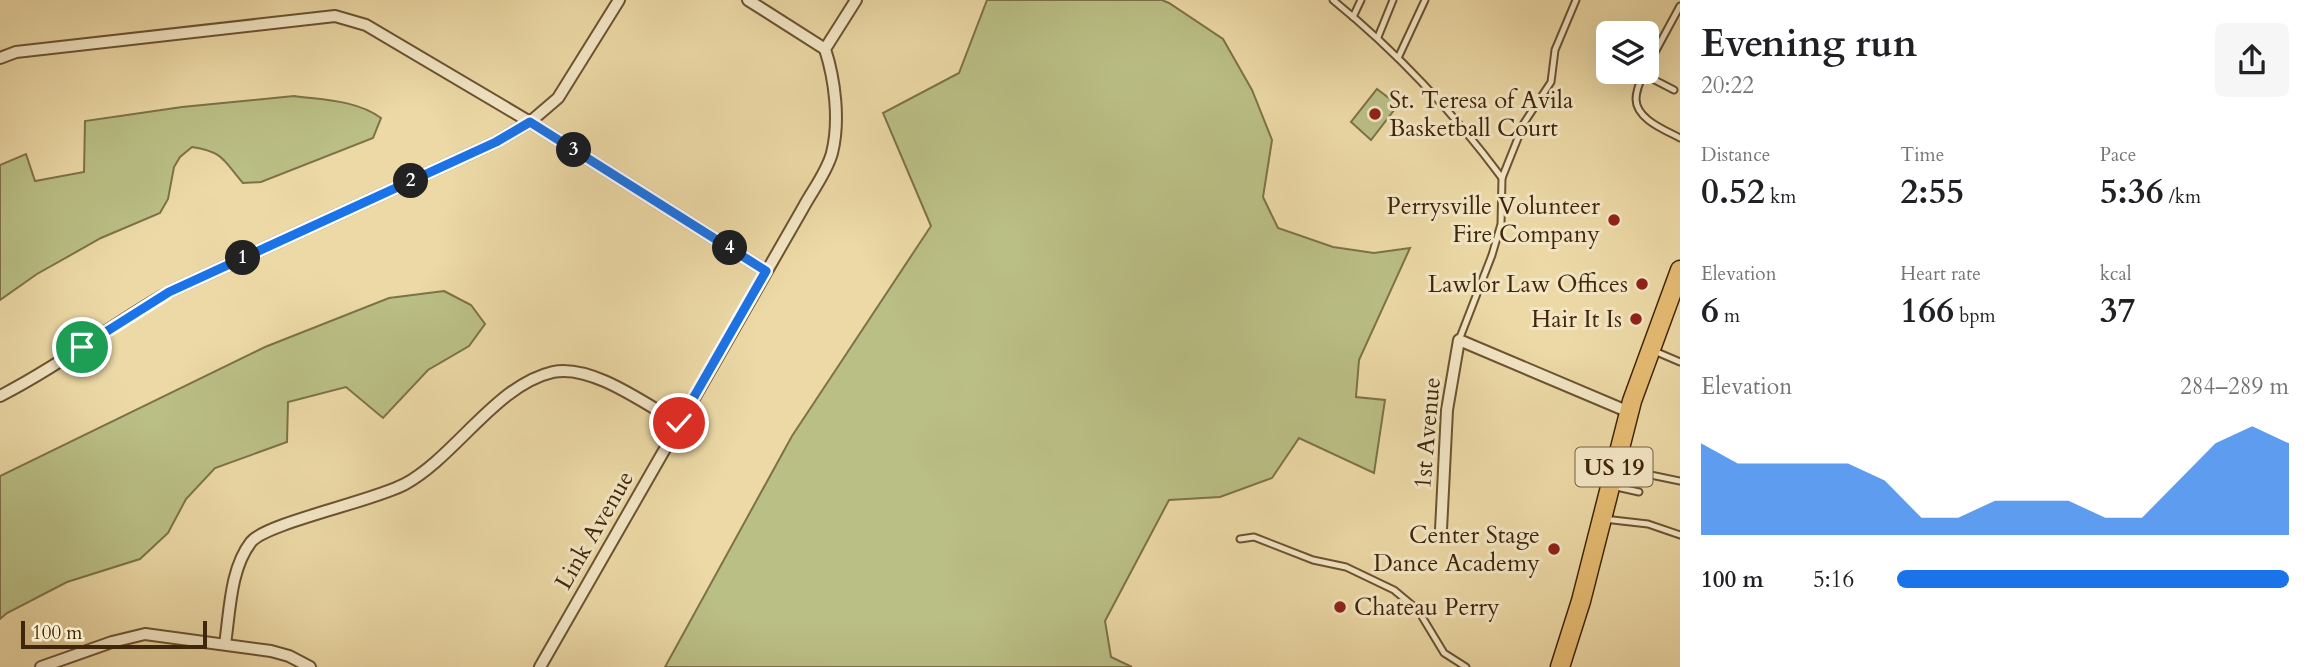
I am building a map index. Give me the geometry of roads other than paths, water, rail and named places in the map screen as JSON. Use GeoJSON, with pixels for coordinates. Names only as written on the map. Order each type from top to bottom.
{"type":"FeatureCollection","features":[{"type":"Feature","properties":{"kind":"main road","name":"US 19"},"geometry":{"type":"LineString","coordinates":[[1560,667],[1581,601],[1629,412],[1649,349],[1680,270]]}},
{"type":"Feature","properties":{"kind":"street"},"geometry":{"type":"LineString","coordinates":[[0,396],[34,379],[169,292],[496,142],[530,122],[558,98],[619,0]]}},
{"type":"Feature","properties":{"kind":"street"},"geometry":{"type":"LineString","coordinates":[[748,0],[825,49],[856,0]]}},
{"type":"Feature","properties":{"kind":"street"},"geometry":{"type":"LineString","coordinates":[[0,58],[16,52],[335,16],[366,25],[530,122],[766,271]]}},
{"type":"Feature","properties":{"kind":"street","name":"Link Avenue"},"geometry":{"type":"LineString","coordinates":[[540,667],[832,154],[835,121],[832,71],[825,49]]}},
{"type":"Feature","properties":{"kind":"street"},"geometry":{"type":"LineString","coordinates":[[1459,340],[1629,412]]}},
{"type":"Feature","properties":{"kind":"street","name":"1st Avenue"},"geometry":{"type":"LineString","coordinates":[[1441,530],[1447,410],[1459,340]]}},
{"type":"Feature","properties":{"kind":"street"},"geometry":{"type":"LineString","coordinates":[[225,644],[239,561],[253,539],[278,527],[386,494],[406,484],[438,462],[478,421],[516,389],[537,378],[554,372],[577,372],[598,378],[679,423]]}},
{"type":"Feature","properties":{"kind":"street"},"geometry":{"type":"LineString","coordinates":[[41,667],[112,642],[145,634],[280,654],[310,667]]}},
{"type":"Feature","properties":{"kind":"lane"},"geometry":{"type":"LineString","coordinates":[[1353,17],[1361,0]]}},
{"type":"Feature","properties":{"kind":"lane"},"geometry":{"type":"LineString","coordinates":[[1378,37],[1393,0]]}},
{"type":"Feature","properties":{"kind":"lane"},"geometry":{"type":"LineString","coordinates":[[1398,58],[1425,0]]}},
{"type":"Feature","properties":{"kind":"lane"},"geometry":{"type":"LineString","coordinates":[[1459,340],[1501,224],[1502,178],[1524,122],[1551,82],[1555,50],[1576,0]]}},
{"type":"Feature","properties":{"kind":"lane"},"geometry":{"type":"LineString","coordinates":[[1337,1],[1378,37],[1471,135],[1502,178]]}},
{"type":"Feature","properties":{"kind":"lane"},"geometry":{"type":"LineString","coordinates":[[1659,45],[1680,5]]}},
{"type":"Feature","properties":{"kind":"lane"},"geometry":{"type":"LineString","coordinates":[[1659,80],[1674,90]]}},
{"type":"Feature","properties":{"kind":"lane"},"geometry":{"type":"LineString","coordinates":[[1641,84],[1636,98],[1637,105],[1653,125],[1680,138]]}},
{"type":"Feature","properties":{"kind":"lane"},"geometry":{"type":"LineString","coordinates":[[1649,349],[1680,362]]}},
{"type":"Feature","properties":{"kind":"lane"},"geometry":{"type":"LineString","coordinates":[[1612,476],[1680,481]]}},
{"type":"Feature","properties":{"kind":"lane"},"geometry":{"type":"LineString","coordinates":[[1612,476],[1639,492]]}},
{"type":"Feature","properties":{"kind":"lane"},"geometry":{"type":"LineString","coordinates":[[1601,518],[1648,524],[1680,536]]}},
{"type":"Feature","properties":{"kind":"lane"},"geometry":{"type":"LineString","coordinates":[[1240,538],[1263,540],[1313,560],[1346,567],[1394,590],[1418,610],[1444,653],[1466,667]]}},
{"type":"Feature","properties":{"kind":"place","name":"St. Teresa of Avila Basketball Court"},"geometry":{"type":"Point","coordinates":[1375,114]}},
{"type":"Feature","properties":{"kind":"place","name":"Perrysville Volunteer Fire Company"},"geometry":{"type":"Point","coordinates":[1614,220]}},
{"type":"Feature","properties":{"kind":"place","name":"Lawlor Law Offices"},"geometry":{"type":"Point","coordinates":[1642,284]}},
{"type":"Feature","properties":{"kind":"place","name":"Hair It Is"},"geometry":{"type":"Point","coordinates":[1636,319]}},
{"type":"Feature","properties":{"kind":"place","name":"Center Stage Dance Academy"},"geometry":{"type":"Point","coordinates":[1554,549]}},
{"type":"Feature","properties":{"kind":"place","name":"Chateau Perry"},"geometry":{"type":"Point","coordinates":[1340,607]}}]}
